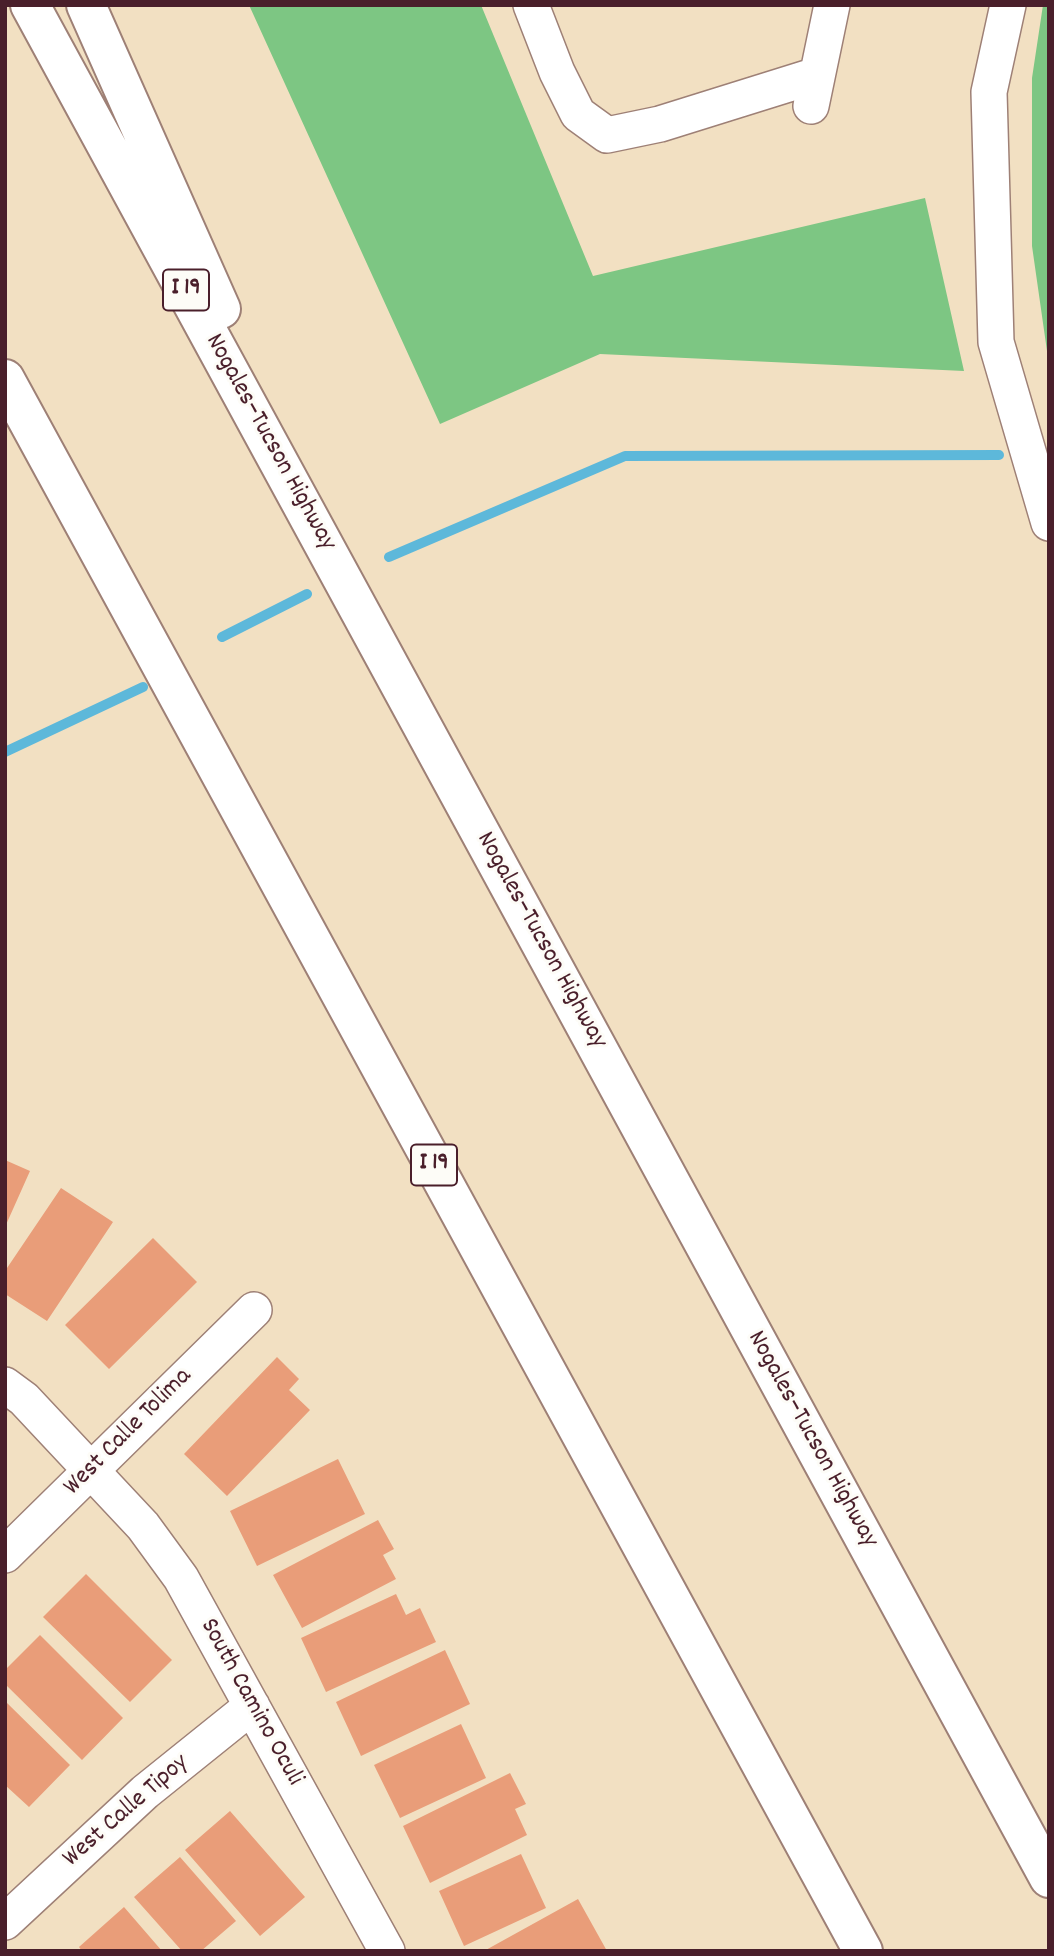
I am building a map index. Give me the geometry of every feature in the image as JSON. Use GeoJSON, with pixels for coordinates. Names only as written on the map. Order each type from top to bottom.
{"type":"FeatureCollection","features":[{"type":"Feature","properties":{"kind":"highway","name":"Nogales–Tucson Highway"},"geometry":{"type":"LineString","coordinates":[[30,5],[1049,1878]]}},
{"type":"Feature","properties":{"kind":"highway"},"geometry":{"type":"LineString","coordinates":[[86,5],[341,576]]}},
{"type":"Feature","properties":{"kind":"highway","name":"I 19"},"geometry":{"type":"LineString","coordinates":[[5,379],[863,1951]]}},
{"type":"Feature","properties":{"kind":"street"},"geometry":{"type":"LineString","coordinates":[[530,5],[578,114],[607,135],[814,90],[832,5]]}},
{"type":"Feature","properties":{"kind":"street"},"geometry":{"type":"LineString","coordinates":[[1007,5],[989,92],[996,342],[1049,523]]}},
{"type":"Feature","properties":{"kind":"street","name":"West Calle Tolima"},"geometry":{"type":"LineString","coordinates":[[5,1555],[254,1310]]}},
{"type":"Feature","properties":{"kind":"street","name":"South Camino Oculi"},"geometry":{"type":"LineString","coordinates":[[5,1385],[24,1399],[143,1526],[181,1578],[387,1951]]}},
{"type":"Feature","properties":{"kind":"street","name":"West Calle Tipoy"},"geometry":{"type":"LineString","coordinates":[[5,1922],[145,1792],[252,1706]]}},
{"type":"Feature","properties":{"kind":"green space"},"geometry":{"type":"Polygon","coordinates":[[[249,5],[481,5],[593,276],[925,198],[964,371],[600,354],[440,424],[249,5]]]}},
{"type":"Feature","properties":{"kind":"green space"},"geometry":{"type":"Polygon","coordinates":[[[1043,5],[1049,5],[1049,365],[1032,246],[1032,78],[1043,5]]]}},
{"type":"Feature","properties":{"kind":"building"},"geometry":{"type":"Polygon","coordinates":[[[5,1160],[30,1171],[5,1227],[5,1160]]]}},
{"type":"Feature","properties":{"kind":"building"},"geometry":{"type":"Polygon","coordinates":[[[61,1188],[113,1222],[47,1321],[5,1294],[5,1271],[61,1188]]]}},
{"type":"Feature","properties":{"kind":"building"},"geometry":{"type":"Polygon","coordinates":[[[153,1238],[197,1282],[109,1369],[65,1325],[153,1238]]]}},
{"type":"Feature","properties":{"kind":"building"},"geometry":{"type":"Polygon","coordinates":[[[277,1357],[299,1379],[289,1390],[310,1410],[227,1496],[184,1454],[277,1357]]]}},
{"type":"Feature","properties":{"kind":"building"},"geometry":{"type":"Polygon","coordinates":[[[338,1459],[365,1514],[257,1566],[230,1511],[338,1459]]]}},
{"type":"Feature","properties":{"kind":"building"},"geometry":{"type":"Polygon","coordinates":[[[378,1520],[394,1549],[383,1555],[396,1579],[302,1628],[273,1575],[378,1520]]]}},
{"type":"Feature","properties":{"kind":"building"},"geometry":{"type":"Polygon","coordinates":[[[86,1574],[172,1660],[130,1702],[43,1617],[86,1574]]]}},
{"type":"Feature","properties":{"kind":"building"},"geometry":{"type":"Polygon","coordinates":[[[396,1594],[406,1615],[420,1608],[436,1642],[326,1692],[301,1638],[396,1594]]]}},
{"type":"Feature","properties":{"kind":"building"},"geometry":{"type":"Polygon","coordinates":[[[40,1635],[123,1718],[82,1760],[5,1684],[5,1670],[40,1635]]]}},
{"type":"Feature","properties":{"kind":"building"},"geometry":{"type":"Polygon","coordinates":[[[445,1650],[470,1704],[361,1756],[336,1702],[445,1650]]]}},
{"type":"Feature","properties":{"kind":"building"},"geometry":{"type":"Polygon","coordinates":[[[5,1701],[70,1765],[29,1807],[5,1785],[5,1701]]]}},
{"type":"Feature","properties":{"kind":"building"},"geometry":{"type":"Polygon","coordinates":[[[461,1724],[486,1778],[400,1818],[374,1765],[461,1724]]]}},
{"type":"Feature","properties":{"kind":"building"},"geometry":{"type":"Polygon","coordinates":[[[510,1773],[526,1804],[515,1809],[527,1835],[430,1883],[403,1826],[510,1773]]]}},
{"type":"Feature","properties":{"kind":"building"},"geometry":{"type":"Polygon","coordinates":[[[230,1811],[305,1897],[260,1936],[185,1850],[230,1811]]]}},
{"type":"Feature","properties":{"kind":"building"},"geometry":{"type":"Polygon","coordinates":[[[521,1854],[546,1908],[464,1946],[439,1891],[521,1854]]]}},
{"type":"Feature","properties":{"kind":"building"},"geometry":{"type":"Polygon","coordinates":[[[180,1857],[236,1921],[201,1951],[182,1951],[134,1897],[180,1857]]]}},
{"type":"Feature","properties":{"kind":"building"},"geometry":{"type":"Polygon","coordinates":[[[578,1899],[607,1951],[484,1951],[578,1899]]]}},
{"type":"Feature","properties":{"kind":"building"},"geometry":{"type":"Polygon","coordinates":[[[124,1907],[162,1951],[82,1951],[79,1947],[124,1907]]]}},
{"type":"Feature","properties":{"kind":"waterway"},"geometry":{"type":"LineString","coordinates":[[389,557],[625,456],[999,455]]}},
{"type":"Feature","properties":{"kind":"waterway"},"geometry":{"type":"LineString","coordinates":[[222,637],[307,594]]}},
{"type":"Feature","properties":{"kind":"waterway"},"geometry":{"type":"LineString","coordinates":[[5,752],[143,687]]}}]}
